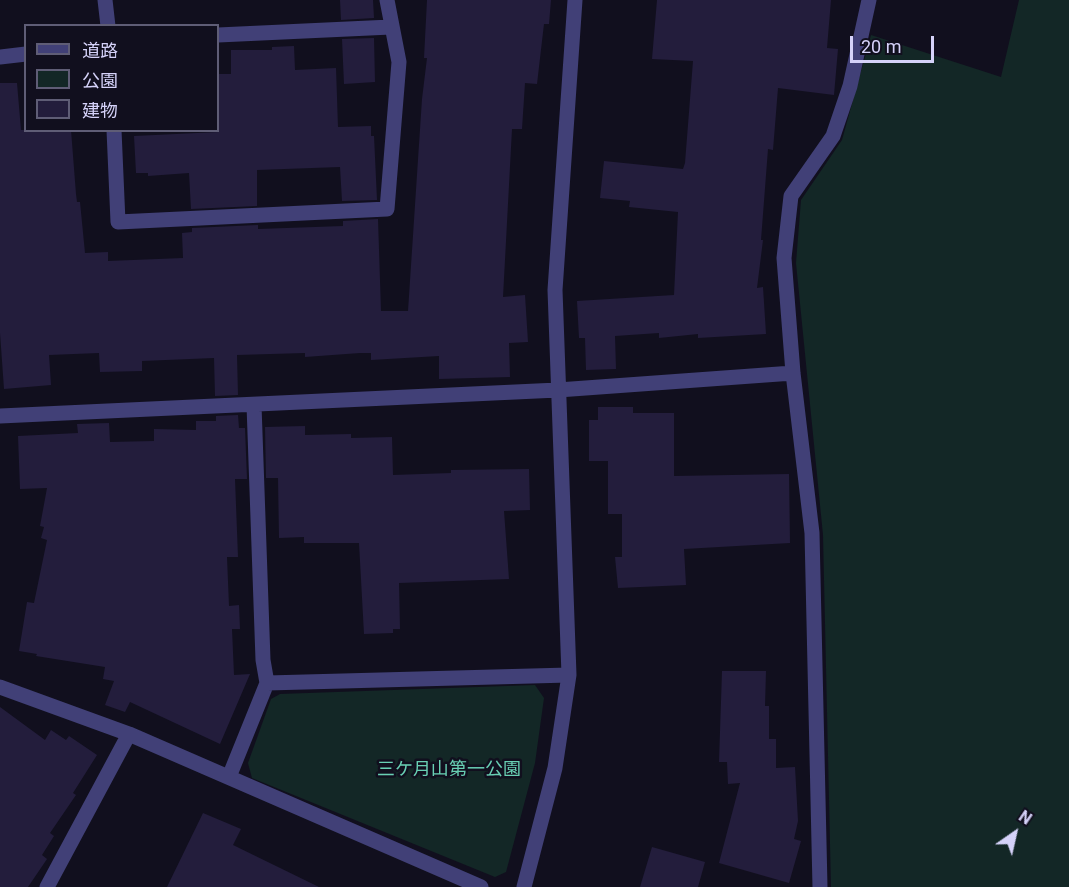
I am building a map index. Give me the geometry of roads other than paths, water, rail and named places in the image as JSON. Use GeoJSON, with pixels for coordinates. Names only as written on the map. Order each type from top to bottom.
{"type":"FeatureCollection","features":[{"type":"Feature","properties":{"kind":"street"},"geometry":{"type":"LineString","coordinates":[[105,0],[108,24]]}},
{"type":"Feature","properties":{"kind":"street"},"geometry":{"type":"LineString","coordinates":[[114,132],[118,222],[387,209],[399,62],[387,0]]}},
{"type":"Feature","properties":{"kind":"street"},"geometry":{"type":"LineString","coordinates":[[524,887],[555,768],[569,675],[555,290],[575,0]]}},
{"type":"Feature","properties":{"kind":"street"},"geometry":{"type":"LineString","coordinates":[[820,887],[812,533],[793,373],[784,258],[791,196],[833,136],[850,86],[869,0]]}},
{"type":"Feature","properties":{"kind":"street"},"geometry":{"type":"LineString","coordinates":[[219,36],[391,27]]}},
{"type":"Feature","properties":{"kind":"street"},"geometry":{"type":"LineString","coordinates":[[0,57],[24,54]]}},
{"type":"Feature","properties":{"kind":"street"},"geometry":{"type":"LineString","coordinates":[[0,416],[558,390],[793,373]]}},
{"type":"Feature","properties":{"kind":"street"},"geometry":{"type":"LineString","coordinates":[[229,777],[267,683],[263,660],[254,405]]}},
{"type":"Feature","properties":{"kind":"street"},"geometry":{"type":"LineString","coordinates":[[267,683],[569,675]]}},
{"type":"Feature","properties":{"kind":"street"},"geometry":{"type":"LineString","coordinates":[[0,687],[129,734],[481,887]]}},
{"type":"Feature","properties":{"kind":"street"},"geometry":{"type":"LineString","coordinates":[[46,887],[129,734]]}},
{"type":"Feature","properties":{"kind":"park label","name":"三ケ月山第一公園"},"geometry":{"type":"Point","coordinates":[449,770]}}]}
